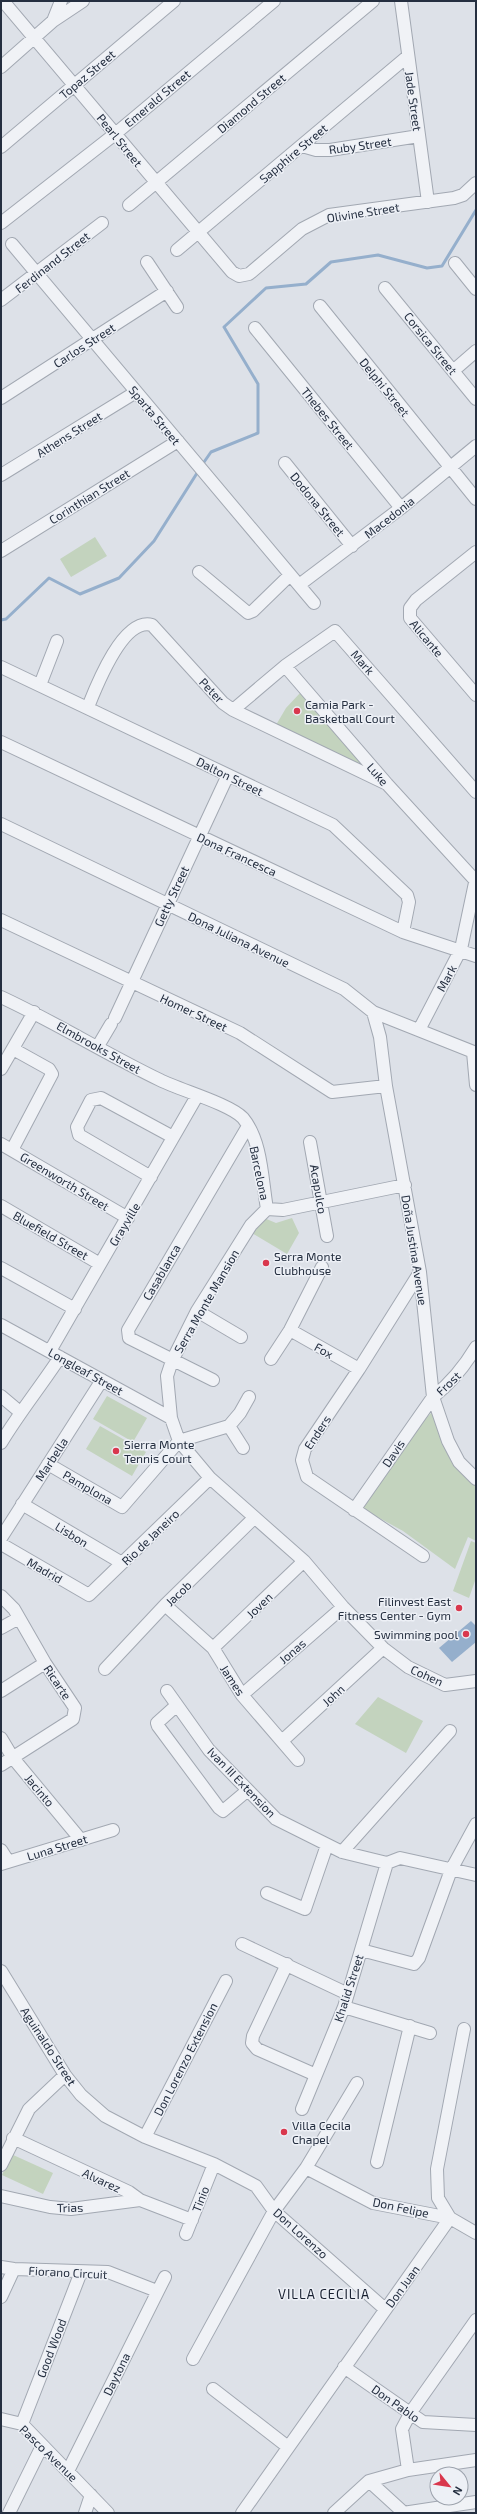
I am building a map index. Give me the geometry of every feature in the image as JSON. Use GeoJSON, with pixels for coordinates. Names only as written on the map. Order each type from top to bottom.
{"type":"FeatureCollection","features":[{"type":"Feature","properties":{"kind":"street","name":"Pearl Street"},"geometry":{"type":"LineString","coordinates":[[3,1],[75,84],[155,183],[232,272],[239,276]]}},
{"type":"Feature","properties":{"kind":"street"},"geometry":{"type":"LineString","coordinates":[[53,21],[61,1]]}},
{"type":"Feature","properties":{"kind":"street"},"geometry":{"type":"LineString","coordinates":[[1,67],[53,21],[83,1]]}},
{"type":"Feature","properties":{"kind":"street","name":"Topaz Street"},"geometry":{"type":"LineString","coordinates":[[1,147],[174,1]]}},
{"type":"Feature","properties":{"kind":"street","name":"Emerald Street"},"geometry":{"type":"LineString","coordinates":[[1,223],[115,134],[274,1]]}},
{"type":"Feature","properties":{"kind":"street","name":"Diamond Street"},"geometry":{"type":"LineString","coordinates":[[129,205],[373,1]]}},
{"type":"Feature","properties":{"kind":"street","name":"Jade Street"},"geometry":{"type":"LineString","coordinates":[[402,1],[428,202]]}},
{"type":"Feature","properties":{"kind":"street","name":"Sapphire Street"},"geometry":{"type":"LineString","coordinates":[[177,250],[408,56]]}},
{"type":"Feature","properties":{"kind":"street","name":"Ruby Street"},"geometry":{"type":"LineString","coordinates":[[302,146],[316,150],[330,150],[419,136]]}},
{"type":"Feature","properties":{"kind":"street","name":"Olivine Street"},"geometry":{"type":"LineString","coordinates":[[239,276],[249,274],[302,229],[325,217],[428,202],[463,195],[476,183]]}},
{"type":"Feature","properties":{"kind":"street","name":"Ferdinand Street"},"geometry":{"type":"LineString","coordinates":[[1,300],[102,223]]}},
{"type":"Feature","properties":{"kind":"street","name":"Sparta Street"},"geometry":{"type":"LineString","coordinates":[[12,244],[314,603]]}},
{"type":"Feature","properties":{"kind":"street"},"geometry":{"type":"LineString","coordinates":[[148,262],[177,307]]}},
{"type":"Feature","properties":{"kind":"street"},"geometry":{"type":"LineString","coordinates":[[455,263],[476,289]]}},
{"type":"Feature","properties":{"kind":"street","name":"Corsica Street"},"geometry":{"type":"LineString","coordinates":[[385,288],[476,399]]}},
{"type":"Feature","properties":{"kind":"street","name":"Carlos Street"},"geometry":{"type":"LineString","coordinates":[[1,398],[167,291]]}},
{"type":"Feature","properties":{"kind":"street","name":"Delphi Street"},"geometry":{"type":"LineString","coordinates":[[320,306],[476,499]]}},
{"type":"Feature","properties":{"kind":"street","name":"Thebes Street"},"geometry":{"type":"LineString","coordinates":[[255,328],[401,508]]}},
{"type":"Feature","properties":{"kind":"street"},"geometry":{"type":"LineString","coordinates":[[453,371],[476,351]]}},
{"type":"Feature","properties":{"kind":"street","name":"Athens Street"},"geometry":{"type":"LineString","coordinates":[[1,475],[136,392]]}},
{"type":"Feature","properties":{"kind":"street","name":"Corinthian Street"},"geometry":{"type":"LineString","coordinates":[[1,551],[178,441]]}},
{"type":"Feature","properties":{"kind":"street","name":"Macedonia"},"geometry":{"type":"LineString","coordinates":[[298,585],[401,508],[476,446]]}},
{"type":"Feature","properties":{"kind":"street","name":"Dodona Street"},"geometry":{"type":"LineString","coordinates":[[285,462],[352,546]]}},
{"type":"Feature","properties":{"kind":"street","name":"Alicante"},"geometry":{"type":"LineString","coordinates":[[476,552],[416,600],[409,613],[410,618],[476,695]]}},
{"type":"Feature","properties":{"kind":"street"},"geometry":{"type":"LineString","coordinates":[[199,572],[248,613],[253,611],[290,575]]}},
{"type":"Feature","properties":{"kind":"street","name":"Peter"},"geometry":{"type":"LineString","coordinates":[[88,707],[108,660],[116,648],[140,626],[147,624],[152,625],[223,703],[233,710],[387,784]]}},
{"type":"Feature","properties":{"kind":"street","name":"Mark"},"geometry":{"type":"LineString","coordinates":[[233,710],[285,666],[335,631],[476,792]]}},
{"type":"Feature","properties":{"kind":"street"},"geometry":{"type":"LineString","coordinates":[[40,685],[57,641]]}},
{"type":"Feature","properties":{"kind":"street","name":"Luke"},"geometry":{"type":"LineString","coordinates":[[285,666],[387,784],[475,878]]}},
{"type":"Feature","properties":{"kind":"street","name":"Dalton Street"},"geometry":{"type":"LineString","coordinates":[[1,667],[88,707],[332,825],[407,896],[409,902],[403,932]]}},
{"type":"Feature","properties":{"kind":"street","name":"Dona Francesca"},"geometry":{"type":"LineString","coordinates":[[1,742],[403,932],[461,949],[476,956]]}},
{"type":"Feature","properties":{"kind":"street","name":"Getty Street"},"geometry":{"type":"LineString","coordinates":[[98,1046],[113,1021],[228,775]]}},
{"type":"Feature","properties":{"kind":"street","name":"Dona Juliana Avenue"},"geometry":{"type":"LineString","coordinates":[[1,824],[344,989],[373,1012],[475,1053]]}},
{"type":"Feature","properties":{"kind":"street","name":"Mark"},"geometry":{"type":"LineString","coordinates":[[419,1030],[461,949],[475,878]]}},
{"type":"Feature","properties":{"kind":"street","name":"Homer Street"},"geometry":{"type":"LineString","coordinates":[[1,920],[240,1033],[332,1092],[386,1086]]}},
{"type":"Feature","properties":{"kind":"street","name":"Elmbrooks Street"},"geometry":{"type":"LineString","coordinates":[[1,997],[34,1012],[161,1081],[197,1096]]}},
{"type":"Feature","properties":{"kind":"street"},"geometry":{"type":"LineString","coordinates":[[1,1069],[34,1012]]}},
{"type":"Feature","properties":{"kind":"street","name":"Doña Justina Avenue"},"geometry":{"type":"LineString","coordinates":[[373,1012],[380,1037],[386,1086],[420,1272],[433,1397],[448,1441],[459,1462],[476,1479]]}},
{"type":"Feature","properties":{"kind":"street"},"geometry":{"type":"LineString","coordinates":[[12,1150],[52,1074],[49,1069],[13,1049]]}},
{"type":"Feature","properties":{"kind":"street"},"geometry":{"type":"LineString","coordinates":[[475,1053],[476,1085]]}},
{"type":"Feature","properties":{"kind":"street","name":"Barcelona"},"geometry":{"type":"LineString","coordinates":[[197,1096],[228,1108],[242,1117],[248,1126],[257,1151],[267,1209]]}},
{"type":"Feature","properties":{"kind":"street","name":"Grayville"},"geometry":{"type":"LineString","coordinates":[[1,1442],[20,1412],[34,1396],[75,1309],[197,1096]]}},
{"type":"Feature","properties":{"kind":"street"},"geometry":{"type":"LineString","coordinates":[[151,1177],[80,1135],[77,1127],[91,1100],[101,1098],[173,1137]]}},
{"type":"Feature","properties":{"kind":"street","name":"Casablanca"},"geometry":{"type":"LineString","coordinates":[[213,1380],[172,1361],[129,1338],[128,1330],[248,1126]]}},
{"type":"Feature","properties":{"kind":"street","name":"Acapulco"},"geometry":{"type":"LineString","coordinates":[[310,1142],[322,1201],[327,1236]]}},
{"type":"Feature","properties":{"kind":"street","name":"Greenworth Street"},"geometry":{"type":"LineString","coordinates":[[1,1144],[128,1218]]}},
{"type":"Feature","properties":{"kind":"street"},"geometry":{"type":"LineString","coordinates":[[267,1209],[283,1210],[405,1185]]}},
{"type":"Feature","properties":{"kind":"street","name":"Bluefield Street"},"geometry":{"type":"LineString","coordinates":[[1,1206],[100,1264]]}},
{"type":"Feature","properties":{"kind":"street","name":"Serra Monte Mansion"},"geometry":{"type":"LineString","coordinates":[[267,1209],[251,1225],[197,1311],[172,1361],[167,1376],[171,1418],[179,1441],[210,1478],[304,1561],[343,1607],[383,1648]]}},
{"type":"Feature","properties":{"kind":"street"},"geometry":{"type":"LineString","coordinates":[[271,1360],[290,1330],[322,1267]]}},
{"type":"Feature","properties":{"kind":"street"},"geometry":{"type":"LineString","coordinates":[[1,1268],[75,1309]]}},
{"type":"Feature","properties":{"kind":"street","name":"Enders"},"geometry":{"type":"LineString","coordinates":[[420,1272],[359,1369],[304,1449],[302,1460],[307,1477],[423,1556]]}},
{"type":"Feature","properties":{"kind":"street"},"geometry":{"type":"LineString","coordinates":[[197,1311],[241,1337]]}},
{"type":"Feature","properties":{"kind":"street","name":"Longleaf Street"},"geometry":{"type":"LineString","coordinates":[[1,1325],[171,1418]]}},
{"type":"Feature","properties":{"kind":"street","name":"Fox"},"geometry":{"type":"LineString","coordinates":[[290,1330],[359,1369]]}},
{"type":"Feature","properties":{"kind":"street","name":"Frost"},"geometry":{"type":"LineString","coordinates":[[433,1397],[446,1387],[460,1372],[476,1347]]}},
{"type":"Feature","properties":{"kind":"street","name":"Marbella"},"geometry":{"type":"LineString","coordinates":[[1,1538],[102,1380]]}},
{"type":"Feature","properties":{"kind":"street"},"geometry":{"type":"LineString","coordinates":[[1,1396],[20,1412]]}},
{"type":"Feature","properties":{"kind":"street"},"geometry":{"type":"LineString","coordinates":[[179,1441],[229,1426],[240,1413],[248,1397]]}},
{"type":"Feature","properties":{"kind":"street","name":"Davis"},"geometry":{"type":"LineString","coordinates":[[354,1510],[433,1397]]}},
{"type":"Feature","properties":{"kind":"street"},"geometry":{"type":"LineString","coordinates":[[229,1426],[243,1448]]}},
{"type":"Feature","properties":{"kind":"street","name":"Pamplona"},"geometry":{"type":"LineString","coordinates":[[48,1464],[122,1507],[179,1441]]}},
{"type":"Feature","properties":{"kind":"street","name":"Rio de Janeiro"},"geometry":{"type":"LineString","coordinates":[[89,1595],[210,1478]]}},
{"type":"Feature","properties":{"kind":"street","name":"Lisbon"},"geometry":{"type":"LineString","coordinates":[[22,1504],[122,1563]]}},
{"type":"Feature","properties":{"kind":"street","name":"Jacob"},"geometry":{"type":"LineString","coordinates":[[105,1669],[165,1605],[254,1518]]}},
{"type":"Feature","properties":{"kind":"street","name":"Madrid"},"geometry":{"type":"LineString","coordinates":[[1,1544],[89,1595]]}},
{"type":"Feature","properties":{"kind":"street","name":"Joven"},"geometry":{"type":"LineString","coordinates":[[213,1648],[304,1561]]}},
{"type":"Feature","properties":{"kind":"street","name":"Ricarte"},"geometry":{"type":"LineString","coordinates":[[1,1596],[14,1609],[45,1663],[75,1708],[73,1720],[1,1765]]}},
{"type":"Feature","properties":{"kind":"street","name":"James"},"geometry":{"type":"LineString","coordinates":[[165,1605],[213,1648],[242,1695],[298,1760]]}},
{"type":"Feature","properties":{"kind":"street","name":"Jonas"},"geometry":{"type":"LineString","coordinates":[[242,1695],[343,1607]]}},
{"type":"Feature","properties":{"kind":"street"},"geometry":{"type":"LineString","coordinates":[[1,1628],[19,1618]]}},
{"type":"Feature","properties":{"kind":"street","name":"Cohen"},"geometry":{"type":"LineString","coordinates":[[383,1648],[408,1667],[445,1685],[476,1681]]}},
{"type":"Feature","properties":{"kind":"street","name":"John"},"geometry":{"type":"LineString","coordinates":[[282,1741],[383,1648]]}},
{"type":"Feature","properties":{"kind":"street"},"geometry":{"type":"LineString","coordinates":[[1,1691],[45,1663]]}},
{"type":"Feature","properties":{"kind":"street","name":"Ivan III Extension"},"geometry":{"type":"LineString","coordinates":[[167,1691],[209,1750],[276,1819],[342,1852],[387,1863],[400,1858],[476,1875]]}},
{"type":"Feature","properties":{"kind":"street"},"geometry":{"type":"LineString","coordinates":[[177,1705],[156,1723],[219,1808],[224,1811],[228,1809],[248,1790]]}},
{"type":"Feature","properties":{"kind":"street"},"geometry":{"type":"LineString","coordinates":[[342,1852],[450,1731]]}},
{"type":"Feature","properties":{"kind":"street","name":"Jacinto"},"geometry":{"type":"LineString","coordinates":[[1,1738],[13,1758],[81,1840]]}},
{"type":"Feature","properties":{"kind":"street"},"geometry":{"type":"LineString","coordinates":[[361,1950],[414,1964],[418,1958],[451,1870],[476,1824]]}},
{"type":"Feature","properties":{"kind":"street","name":"Luna Street"},"geometry":{"type":"LineString","coordinates":[[4,1863],[113,1830]]}},
{"type":"Feature","properties":{"kind":"street"},"geometry":{"type":"LineString","coordinates":[[266,1893],[305,1909],[327,1845]]}},
{"type":"Feature","properties":{"kind":"street"},"geometry":{"type":"LineString","coordinates":[[1,1850],[4,1863]]}},
{"type":"Feature","properties":{"kind":"street","name":"Khalid Street"},"geometry":{"type":"LineString","coordinates":[[302,2110],[344,2006],[387,1863]]}},
{"type":"Feature","properties":{"kind":"street"},"geometry":{"type":"LineString","coordinates":[[242,1944],[348,1994]]}},
{"type":"Feature","properties":{"kind":"street"},"geometry":{"type":"LineString","coordinates":[[286,1964],[253,2036],[252,2043],[257,2049],[316,2076]]}},
{"type":"Feature","properties":{"kind":"street","name":"Aguinaldo Street"},"geometry":{"type":"LineString","coordinates":[[1,1971],[65,2075],[81,2094],[105,2116],[145,2137],[214,2164]]}},
{"type":"Feature","properties":{"kind":"street","name":"Don Lorenzo Extension"},"geometry":{"type":"LineString","coordinates":[[145,2137],[226,1981]]}},
{"type":"Feature","properties":{"kind":"street"},"geometry":{"type":"LineString","coordinates":[[344,2006],[430,2033]]}},
{"type":"Feature","properties":{"kind":"street"},"geometry":{"type":"LineString","coordinates":[[377,2162],[410,2026]]}},
{"type":"Feature","properties":{"kind":"street"},"geometry":{"type":"LineString","coordinates":[[450,2218],[438,2198],[437,2169],[464,2029]]}},
{"type":"Feature","properties":{"kind":"street"},"geometry":{"type":"LineString","coordinates":[[1,2165],[13,2138],[29,2110],[65,2075]]}},
{"type":"Feature","properties":{"kind":"street"},"geometry":{"type":"LineString","coordinates":[[193,2359],[274,2211],[306,2168],[357,2083]]}},
{"type":"Feature","properties":{"kind":"street","name":"Alvarez"},"geometry":{"type":"LineString","coordinates":[[13,2138],[129,2192],[140,2200],[192,2220]]}},
{"type":"Feature","properties":{"kind":"street","name":"Don Lorenzo"},"geometry":{"type":"LineString","coordinates":[[214,2164],[256,2186],[274,2211],[385,2308]]}},
{"type":"Feature","properties":{"kind":"street","name":"Tinio"},"geometry":{"type":"LineString","coordinates":[[186,2234],[214,2164]]}},
{"type":"Feature","properties":{"kind":"street","name":"Don Felipe"},"geometry":{"type":"LineString","coordinates":[[306,2168],[373,2203],[450,2218],[476,2233]]}},
{"type":"Feature","properties":{"kind":"street","name":"Trias"},"geometry":{"type":"LineString","coordinates":[[1,2196],[50,2207],[71,2209],[140,2200]]}},
{"type":"Feature","properties":{"kind":"street","name":"Don Juan"},"geometry":{"type":"LineString","coordinates":[[242,2513],[385,2308],[450,2218]]}},
{"type":"Feature","properties":{"kind":"street","name":"Fiorano Circuit"},"geometry":{"type":"LineString","coordinates":[[1,2266],[14,2269],[108,2272],[157,2291]]}},
{"type":"Feature","properties":{"kind":"street"},"geometry":{"type":"LineString","coordinates":[[1,2296],[14,2269]]}},
{"type":"Feature","properties":{"kind":"street","name":"Good Wood"},"geometry":{"type":"LineString","coordinates":[[22,2424],[81,2272]]}},
{"type":"Feature","properties":{"kind":"street","name":"Daytona"},"geometry":{"type":"LineString","coordinates":[[68,2471],[164,2277]]}},
{"type":"Feature","properties":{"kind":"street"},"geometry":{"type":"LineString","coordinates":[[408,2470],[402,2429],[411,2412],[476,2320]]}},
{"type":"Feature","properties":{"kind":"street","name":"Don Pablo"},"geometry":{"type":"LineString","coordinates":[[344,2367],[411,2412],[423,2422],[476,2425]]}},
{"type":"Feature","properties":{"kind":"street"},"geometry":{"type":"LineString","coordinates":[[213,2389],[288,2447]]}},
{"type":"Feature","properties":{"kind":"street","name":"Pasco Avenue"},"geometry":{"type":"LineString","coordinates":[[1,2419],[22,2424],[108,2513]]}},
{"type":"Feature","properties":{"kind":"street"},"geometry":{"type":"LineString","coordinates":[[9,2513],[42,2446]]}},
{"type":"Feature","properties":{"kind":"street"},"geometry":{"type":"LineString","coordinates":[[336,2512],[369,2480],[408,2470],[476,2460]]}},
{"type":"Feature","properties":{"kind":"street"},"geometry":{"type":"LineString","coordinates":[[369,2480],[404,2513],[476,2502]]}},
{"type":"Feature","properties":{"kind":"street"},"geometry":{"type":"LineString","coordinates":[[85,2513],[91,2495]]}},
{"type":"Feature","properties":{"kind":"green space"},"geometry":{"type":"Polygon","coordinates":[[[95,537],[107,556],[71,577],[60,559],[95,537]]]}},
{"type":"Feature","properties":{"kind":"green space"},"geometry":{"type":"Polygon","coordinates":[[[300,693],[360,762],[358,766],[276,725],[286,708],[300,693]]]}},
{"type":"Feature","properties":{"kind":"green space"},"geometry":{"type":"Polygon","coordinates":[[[264,1218],[276,1223],[292,1218],[299,1233],[287,1254],[252,1233],[264,1218]]]}},
{"type":"Feature","properties":{"kind":"green space"},"geometry":{"type":"Polygon","coordinates":[[[107,1396],[147,1418],[133,1442],[93,1419],[107,1396]]]}},
{"type":"Feature","properties":{"kind":"green space"},"geometry":{"type":"Polygon","coordinates":[[[436,1408],[476,1483],[476,1541],[468,1537],[455,1569],[403,1531],[361,1508],[424,1420],[436,1408]]]}},
{"type":"Feature","properties":{"kind":"green space","name":"Sierra Monte Tennis Court"},"geometry":{"type":"Polygon","coordinates":[[[100,1426],[146,1452],[132,1476],[86,1449],[100,1426]]]}},
{"type":"Feature","properties":{"kind":"green space"},"geometry":{"type":"Polygon","coordinates":[[[471,1541],[476,1543],[476,1578],[469,1598],[453,1591],[471,1541]]]}},
{"type":"Feature","properties":{"kind":"green space"},"geometry":{"type":"Polygon","coordinates":[[[378,1697],[423,1721],[406,1753],[355,1724],[378,1697]]]}},
{"type":"Feature","properties":{"kind":"green space"},"geometry":{"type":"Polygon","coordinates":[[[11,2154],[53,2173],[43,2194],[2,2175],[11,2154]]]}},
{"type":"Feature","properties":{"kind":"water","name":"Swimming pool"},"geometry":{"type":"Polygon","coordinates":[[[471,1621],[476,1626],[476,1642],[452,1662],[439,1648],[471,1621]]]}},
{"type":"Feature","properties":{"kind":"waterway"},"geometry":{"type":"LineString","coordinates":[[202,465],[211,452],[258,433],[258,384],[224,327],[266,288],[306,284],[331,262],[378,255],[427,268],[442,266],[476,210]]}},
{"type":"Feature","properties":{"kind":"waterway"},"geometry":{"type":"LineString","coordinates":[[1,620],[6,619],[49,578],[80,594],[119,578],[154,541],[199,470]]}},
{"type":"Feature","properties":{"kind":"place","name":"Camia Park - Basketball Court"},"geometry":{"type":"Point","coordinates":[297,711]}},
{"type":"Feature","properties":{"kind":"place","name":"Serra Monte Clubhouse"},"geometry":{"type":"Point","coordinates":[266,1263]}},
{"type":"Feature","properties":{"kind":"place","name":"Sierra Monte Tennis Court"},"geometry":{"type":"Point","coordinates":[116,1451]}},
{"type":"Feature","properties":{"kind":"place","name":"Filinvest East Fitness Center - Gym"},"geometry":{"type":"Point","coordinates":[459,1608]}},
{"type":"Feature","properties":{"kind":"place","name":"Swimming pool"},"geometry":{"type":"Point","coordinates":[466,1634]}},
{"type":"Feature","properties":{"kind":"place","name":"Villa Cecila Chapel"},"geometry":{"type":"Point","coordinates":[284,2132]}},
{"type":"Feature","properties":{"kind":"district","name":"VILLA CECILIA"},"geometry":{"type":"Point","coordinates":[324,2294]}}]}
